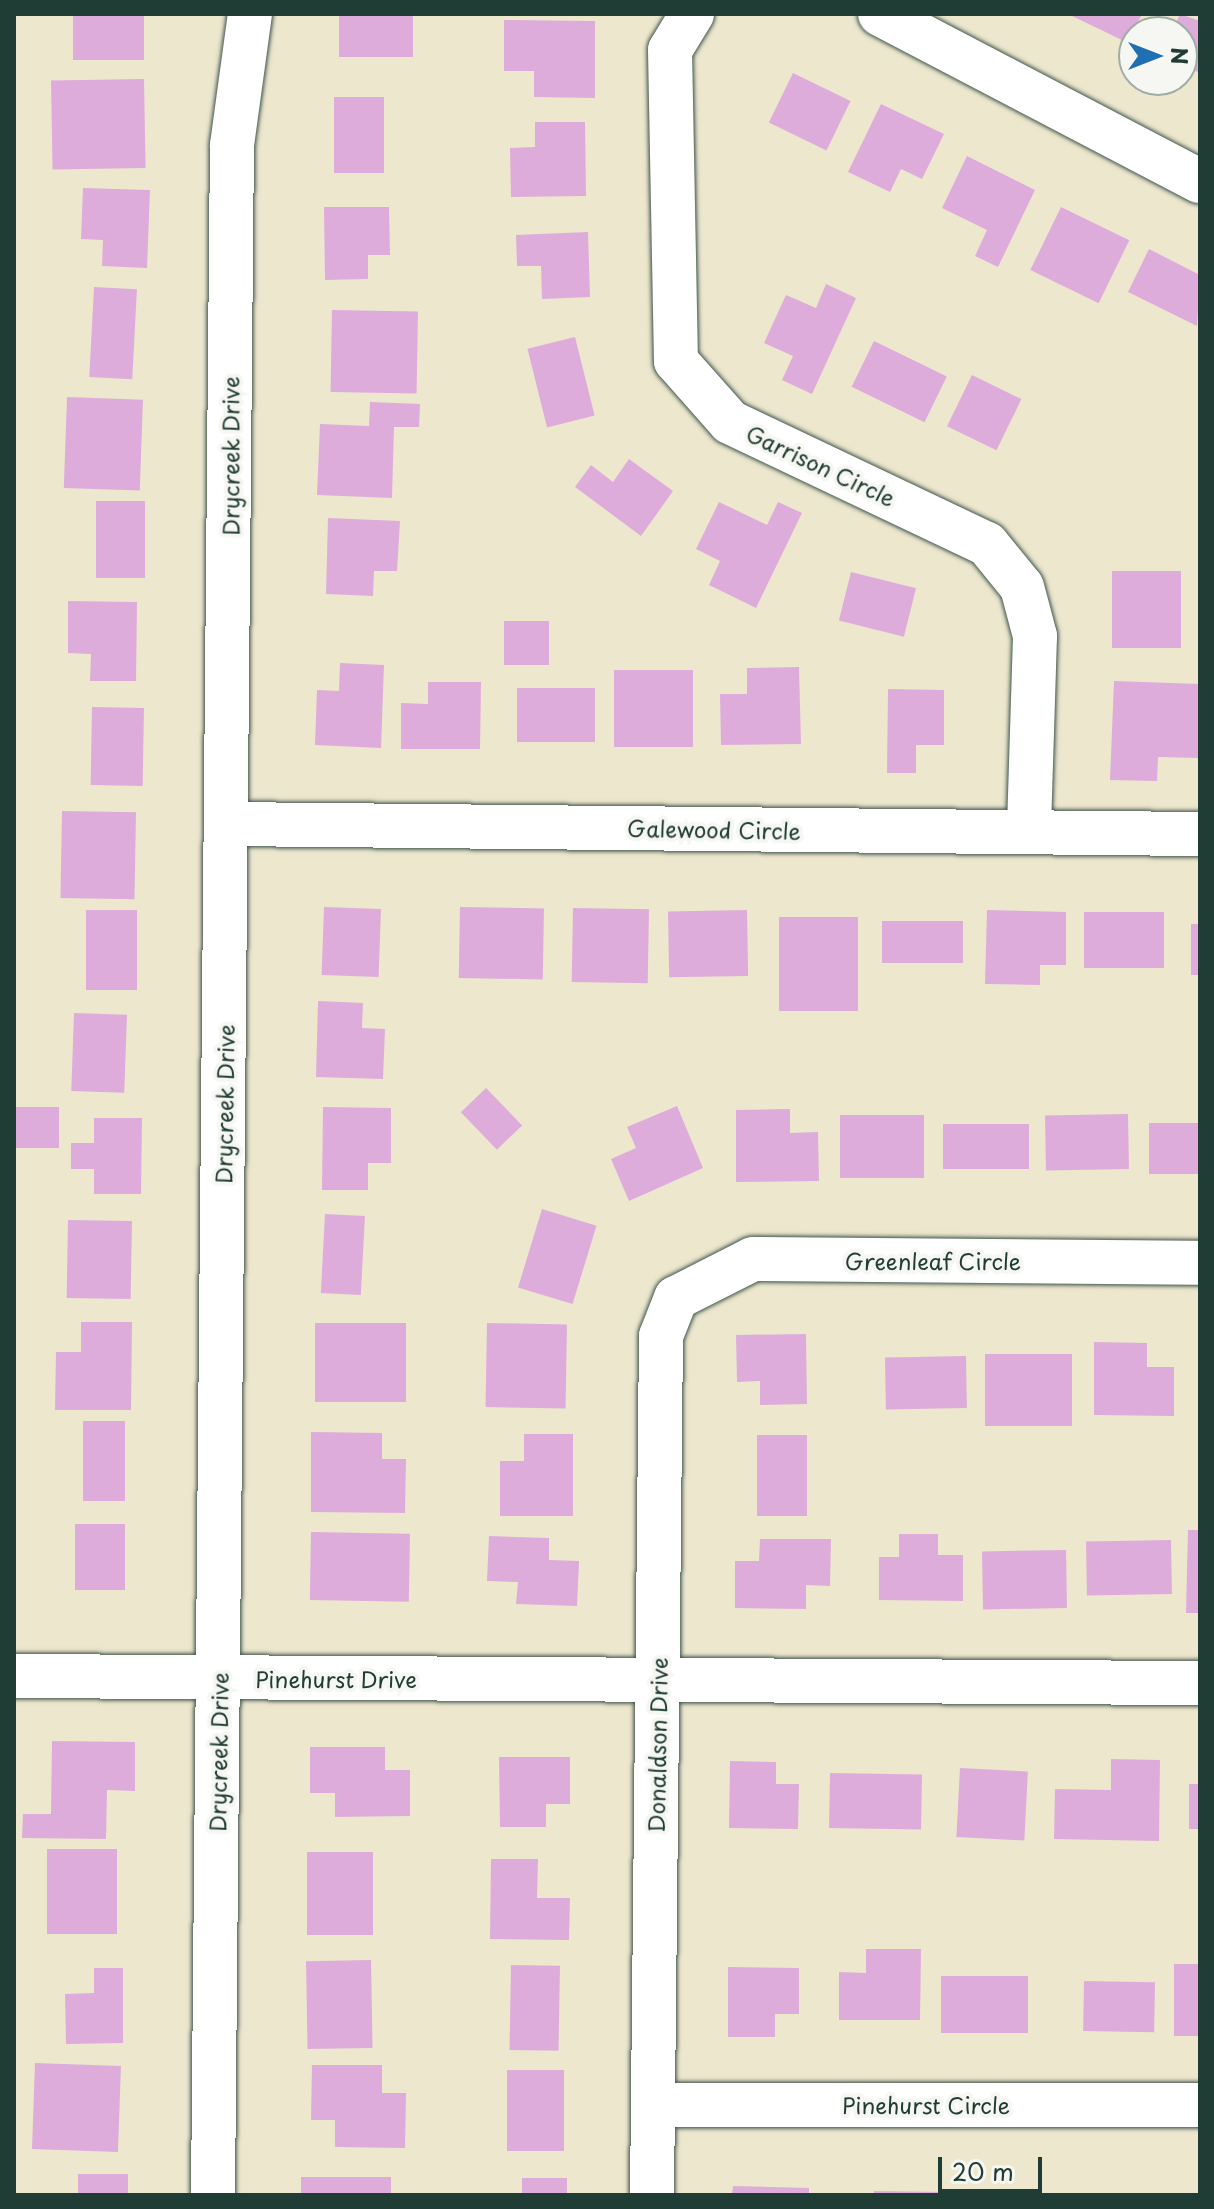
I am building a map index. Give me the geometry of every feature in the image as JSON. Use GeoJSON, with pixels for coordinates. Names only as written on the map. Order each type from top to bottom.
{"type":"FeatureCollection","features":[{"type":"Feature","properties":{"kind":"street","name":"Drycreek Drive"},"geometry":{"type":"LineString","coordinates":[[213,2195],[232,145],[250,14]]}},
{"type":"Feature","properties":{"kind":"street","name":"Garrison Circle"},"geometry":{"type":"LineString","coordinates":[[692,14],[670,50],[676,361],[730,422],[987,544],[1022,587],[1035,636],[1029,832]]}},
{"type":"Feature","properties":{"kind":"street"},"geometry":{"type":"LineString","coordinates":[[880,14],[1200,181]]}},
{"type":"Feature","properties":{"kind":"street","name":"Galewood Circle"},"geometry":{"type":"LineString","coordinates":[[227,824],[1200,834]]}},
{"type":"Feature","properties":{"kind":"street","name":"Greenleaf Circle"},"geometry":{"type":"LineString","coordinates":[[676,1298],[753,1259],[1200,1263]]}},
{"type":"Feature","properties":{"kind":"street","name":"Donaldson Drive"},"geometry":{"type":"LineString","coordinates":[[652,2195],[661,1336],[676,1298]]}},
{"type":"Feature","properties":{"kind":"street","name":"Pinehurst Drive"},"geometry":{"type":"LineString","coordinates":[[14,1676],[658,1681]]}},
{"type":"Feature","properties":{"kind":"street"},"geometry":{"type":"LineString","coordinates":[[658,1681],[1200,1683]]}},
{"type":"Feature","properties":{"kind":"street","name":"Pinehurst Circle"},"geometry":{"type":"LineString","coordinates":[[653,2105],[1200,2105]]}},
{"type":"Feature","properties":{"kind":"building"},"geometry":{"type":"Polygon","coordinates":[[[73,14],[144,14],[144,60],[73,60],[73,14]]]}},
{"type":"Feature","properties":{"kind":"building"},"geometry":{"type":"Polygon","coordinates":[[[339,14],[413,14],[413,57],[339,57],[339,14]]]}},
{"type":"Feature","properties":{"kind":"building"},"geometry":{"type":"Polygon","coordinates":[[[1068,14],[1142,14],[1118,16],[1118,38],[1068,14]]]}},
{"type":"Feature","properties":{"kind":"building"},"geometry":{"type":"Polygon","coordinates":[[[504,20],[595,21],[595,98],[534,97],[534,71],[504,71],[504,20]]]}},
{"type":"Feature","properties":{"kind":"building"},"geometry":{"type":"Polygon","coordinates":[[[1198,20],[1200,21],[1198,72],[1198,20]]]}},
{"type":"Feature","properties":{"kind":"building"},"geometry":{"type":"Polygon","coordinates":[[[793,73],[851,101],[826,150],[769,122],[793,73]]]}},
{"type":"Feature","properties":{"kind":"building"},"geometry":{"type":"Polygon","coordinates":[[[144,79],[146,168],[53,170],[51,81],[144,79]]]}},
{"type":"Feature","properties":{"kind":"building"},"geometry":{"type":"Polygon","coordinates":[[[334,97],[384,97],[384,173],[334,173],[334,97]]]}},
{"type":"Feature","properties":{"kind":"building"},"geometry":{"type":"Polygon","coordinates":[[[881,104],[944,134],[922,179],[901,169],[890,192],[848,172],[881,104]]]}},
{"type":"Feature","properties":{"kind":"building"},"geometry":{"type":"Polygon","coordinates":[[[535,122],[585,122],[586,196],[511,197],[510,148],[535,147],[535,122]]]}},
{"type":"Feature","properties":{"kind":"building"},"geometry":{"type":"Polygon","coordinates":[[[967,156],[1035,190],[998,267],[975,256],[987,230],[942,208],[967,156]]]}},
{"type":"Feature","properties":{"kind":"building"},"geometry":{"type":"Polygon","coordinates":[[[83,188],[150,190],[147,268],[102,266],[103,240],[81,239],[83,188]]]}},
{"type":"Feature","properties":{"kind":"building"},"geometry":{"type":"Polygon","coordinates":[[[324,207],[389,207],[390,255],[368,255],[368,279],[325,280],[324,207]]]}},
{"type":"Feature","properties":{"kind":"building"},"geometry":{"type":"Polygon","coordinates":[[[1061,207],[1129,240],[1099,303],[1030,270],[1061,207]]]}},
{"type":"Feature","properties":{"kind":"building"},"geometry":{"type":"Polygon","coordinates":[[[588,232],[590,297],[542,299],[541,266],[517,266],[516,235],[588,232]]]}},
{"type":"Feature","properties":{"kind":"building"},"geometry":{"type":"Polygon","coordinates":[[[1149,249],[1200,275],[1197,326],[1128,292],[1149,249]]]}},
{"type":"Feature","properties":{"kind":"building"},"geometry":{"type":"Polygon","coordinates":[[[826,284],[856,298],[812,394],[782,380],[793,356],[764,343],[786,295],[816,308],[826,284]]]}},
{"type":"Feature","properties":{"kind":"building"},"geometry":{"type":"Polygon","coordinates":[[[94,287],[137,289],[132,379],[89,377],[94,287]]]}},
{"type":"Feature","properties":{"kind":"building"},"geometry":{"type":"Polygon","coordinates":[[[332,310],[418,312],[417,393],[331,392],[332,310]]]}},
{"type":"Feature","properties":{"kind":"building"},"geometry":{"type":"Polygon","coordinates":[[[575,337],[595,416],[547,427],[527,349],[575,337]]]}},
{"type":"Feature","properties":{"kind":"building"},"geometry":{"type":"Polygon","coordinates":[[[874,341],[947,377],[924,422],[852,387],[874,341]]]}},
{"type":"Feature","properties":{"kind":"building"},"geometry":{"type":"Polygon","coordinates":[[[972,375],[1021,399],[996,450],[947,426],[972,375]]]}},
{"type":"Feature","properties":{"kind":"building"},"geometry":{"type":"Polygon","coordinates":[[[67,397],[143,400],[140,491],[64,488],[67,397]]]}},
{"type":"Feature","properties":{"kind":"building"},"geometry":{"type":"Polygon","coordinates":[[[370,402],[420,404],[419,427],[394,427],[392,498],[317,495],[320,424],[369,426],[370,402]]]}},
{"type":"Feature","properties":{"kind":"building"},"geometry":{"type":"Polygon","coordinates":[[[629,459],[673,491],[641,536],[575,487],[591,465],[613,482],[629,459]]]}},
{"type":"Feature","properties":{"kind":"building"},"geometry":{"type":"Polygon","coordinates":[[[96,501],[145,501],[145,578],[96,578],[96,501]]]}},
{"type":"Feature","properties":{"kind":"building"},"geometry":{"type":"Polygon","coordinates":[[[719,502],[767,525],[778,502],[802,513],[756,608],[709,585],[720,561],[696,549],[719,502]]]}},
{"type":"Feature","properties":{"kind":"building"},"geometry":{"type":"Polygon","coordinates":[[[328,518],[400,521],[397,571],[374,571],[373,596],[326,594],[328,518]]]}},
{"type":"Feature","properties":{"kind":"building"},"geometry":{"type":"Polygon","coordinates":[[[1112,571],[1181,571],[1181,648],[1112,648],[1112,571]]]}},
{"type":"Feature","properties":{"kind":"building"},"geometry":{"type":"Polygon","coordinates":[[[851,572],[916,588],[904,637],[839,621],[851,572]]]}},
{"type":"Feature","properties":{"kind":"building"},"geometry":{"type":"Polygon","coordinates":[[[68,601],[137,602],[136,681],[90,681],[91,654],[68,653],[68,601]]]}},
{"type":"Feature","properties":{"kind":"building"},"geometry":{"type":"Polygon","coordinates":[[[504,621],[549,621],[549,665],[504,665],[504,621]]]}},
{"type":"Feature","properties":{"kind":"building"},"geometry":{"type":"Polygon","coordinates":[[[340,663],[384,665],[381,748],[315,745],[317,690],[339,691],[340,663]]]}},
{"type":"Feature","properties":{"kind":"building"},"geometry":{"type":"Polygon","coordinates":[[[799,667],[801,744],[721,745],[720,694],[747,694],[747,668],[799,667]]]}},
{"type":"Feature","properties":{"kind":"building"},"geometry":{"type":"Polygon","coordinates":[[[614,670],[693,670],[693,747],[614,747],[614,670]]]}},
{"type":"Feature","properties":{"kind":"building"},"geometry":{"type":"Polygon","coordinates":[[[1114,681],[1200,684],[1200,758],[1158,757],[1157,781],[1110,780],[1114,681]]]}},
{"type":"Feature","properties":{"kind":"building"},"geometry":{"type":"Polygon","coordinates":[[[428,682],[481,682],[480,749],[401,749],[401,703],[428,704],[428,682]]]}},
{"type":"Feature","properties":{"kind":"building"},"geometry":{"type":"Polygon","coordinates":[[[517,688],[595,688],[595,742],[517,742],[517,688]]]}},
{"type":"Feature","properties":{"kind":"building"},"geometry":{"type":"Polygon","coordinates":[[[888,689],[944,690],[944,745],[916,745],[916,773],[887,773],[888,689]]]}},
{"type":"Feature","properties":{"kind":"building"},"geometry":{"type":"Polygon","coordinates":[[[92,707],[144,708],[143,786],[91,785],[92,707]]]}},
{"type":"Feature","properties":{"kind":"building"},"geometry":{"type":"Polygon","coordinates":[[[62,811],[136,812],[134,899],[60,898],[62,811]]]}},
{"type":"Feature","properties":{"kind":"building"},"geometry":{"type":"Polygon","coordinates":[[[324,907],[381,909],[379,977],[322,975],[324,907]]]}},
{"type":"Feature","properties":{"kind":"building"},"geometry":{"type":"Polygon","coordinates":[[[460,907],[544,908],[543,979],[459,978],[460,907]]]}},
{"type":"Feature","properties":{"kind":"building"},"geometry":{"type":"Polygon","coordinates":[[[573,908],[649,909],[648,983],[572,982],[573,908]]]}},
{"type":"Feature","properties":{"kind":"building"},"geometry":{"type":"Polygon","coordinates":[[[86,910],[137,910],[137,990],[86,990],[86,910]]]}},
{"type":"Feature","properties":{"kind":"building"},"geometry":{"type":"Polygon","coordinates":[[[747,910],[748,976],[669,977],[668,911],[747,910]]]}},
{"type":"Feature","properties":{"kind":"building"},"geometry":{"type":"Polygon","coordinates":[[[987,910],[1066,912],[1066,965],[1040,965],[1040,985],[985,984],[987,910]]]}},
{"type":"Feature","properties":{"kind":"building"},"geometry":{"type":"Polygon","coordinates":[[[1084,912],[1164,912],[1164,968],[1084,968],[1084,912]]]}},
{"type":"Feature","properties":{"kind":"building"},"geometry":{"type":"Polygon","coordinates":[[[779,917],[858,917],[858,1011],[779,1011],[779,917]]]}},
{"type":"Feature","properties":{"kind":"building"},"geometry":{"type":"Polygon","coordinates":[[[882,921],[963,921],[963,963],[882,963],[882,921]]]}},
{"type":"Feature","properties":{"kind":"building"},"geometry":{"type":"Polygon","coordinates":[[[1191,924],[1200,924],[1200,975],[1191,975],[1191,924]]]}},
{"type":"Feature","properties":{"kind":"building"},"geometry":{"type":"Polygon","coordinates":[[[318,1001],[363,1003],[362,1028],[385,1029],[383,1079],[316,1077],[318,1001]]]}},
{"type":"Feature","properties":{"kind":"building"},"geometry":{"type":"Polygon","coordinates":[[[74,1013],[127,1015],[124,1093],[71,1091],[74,1013]]]}},
{"type":"Feature","properties":{"kind":"building"},"geometry":{"type":"Polygon","coordinates":[[[486,1088],[522,1125],[497,1150],[461,1112],[486,1088]]]}},
{"type":"Feature","properties":{"kind":"building"},"geometry":{"type":"Polygon","coordinates":[[[677,1106],[703,1168],[629,1201],[611,1159],[636,1148],[627,1127],[677,1106]]]}},
{"type":"Feature","properties":{"kind":"building"},"geometry":{"type":"Polygon","coordinates":[[[15,1107],[59,1107],[59,1148],[15,1148],[15,1107]]]}},
{"type":"Feature","properties":{"kind":"building"},"geometry":{"type":"Polygon","coordinates":[[[323,1107],[391,1108],[391,1163],[368,1163],[368,1190],[322,1190],[323,1107]]]}},
{"type":"Feature","properties":{"kind":"building"},"geometry":{"type":"Polygon","coordinates":[[[790,1109],[790,1133],[818,1132],[819,1181],[736,1182],[736,1110],[790,1109]]]}},
{"type":"Feature","properties":{"kind":"building"},"geometry":{"type":"Polygon","coordinates":[[[1128,1114],[1129,1169],[1046,1170],[1045,1115],[1128,1114]]]}},
{"type":"Feature","properties":{"kind":"building"},"geometry":{"type":"Polygon","coordinates":[[[840,1115],[924,1115],[924,1178],[840,1178],[840,1115]]]}},
{"type":"Feature","properties":{"kind":"building"},"geometry":{"type":"Polygon","coordinates":[[[94,1118],[142,1118],[141,1194],[94,1194],[94,1169],[71,1169],[71,1143],[94,1143],[94,1118]]]}},
{"type":"Feature","properties":{"kind":"building"},"geometry":{"type":"Polygon","coordinates":[[[1149,1123],[1200,1123],[1200,1174],[1149,1174],[1149,1123]]]}},
{"type":"Feature","properties":{"kind":"building"},"geometry":{"type":"Polygon","coordinates":[[[943,1124],[1029,1124],[1029,1169],[943,1169],[943,1124]]]}},
{"type":"Feature","properties":{"kind":"building"},"geometry":{"type":"Polygon","coordinates":[[[542,1209],[597,1226],[573,1304],[518,1287],[542,1209]]]}},
{"type":"Feature","properties":{"kind":"building"},"geometry":{"type":"Polygon","coordinates":[[[325,1214],[365,1216],[361,1295],[321,1293],[325,1214]]]}},
{"type":"Feature","properties":{"kind":"building"},"geometry":{"type":"Polygon","coordinates":[[[68,1220],[132,1221],[131,1299],[67,1298],[68,1220]]]}},
{"type":"Feature","properties":{"kind":"building"},"geometry":{"type":"Polygon","coordinates":[[[81,1322],[132,1322],[131,1410],[55,1410],[56,1352],[81,1352],[81,1322]]]}},
{"type":"Feature","properties":{"kind":"building"},"geometry":{"type":"Polygon","coordinates":[[[315,1323],[406,1323],[406,1402],[315,1402],[315,1323]]]}},
{"type":"Feature","properties":{"kind":"building"},"geometry":{"type":"Polygon","coordinates":[[[487,1323],[567,1324],[566,1408],[486,1407],[487,1323]]]}},
{"type":"Feature","properties":{"kind":"building"},"geometry":{"type":"Polygon","coordinates":[[[806,1334],[807,1404],[760,1405],[760,1381],[737,1382],[736,1335],[806,1334]]]}},
{"type":"Feature","properties":{"kind":"building"},"geometry":{"type":"Polygon","coordinates":[[[1094,1342],[1147,1343],[1147,1367],[1174,1367],[1174,1416],[1094,1415],[1094,1342]]]}},
{"type":"Feature","properties":{"kind":"building"},"geometry":{"type":"Polygon","coordinates":[[[985,1354],[1072,1354],[1072,1426],[985,1426],[985,1354]]]}},
{"type":"Feature","properties":{"kind":"building"},"geometry":{"type":"Polygon","coordinates":[[[966,1356],[967,1408],[886,1409],[885,1357],[966,1356]]]}},
{"type":"Feature","properties":{"kind":"building"},"geometry":{"type":"Polygon","coordinates":[[[83,1421],[125,1421],[125,1501],[83,1501],[83,1421]]]}},
{"type":"Feature","properties":{"kind":"building"},"geometry":{"type":"Polygon","coordinates":[[[311,1432],[382,1433],[382,1459],[406,1459],[405,1513],[311,1512],[311,1432]]]}},
{"type":"Feature","properties":{"kind":"building"},"geometry":{"type":"Polygon","coordinates":[[[524,1434],[573,1434],[573,1516],[500,1516],[500,1461],[524,1461],[524,1434]]]}},
{"type":"Feature","properties":{"kind":"building"},"geometry":{"type":"Polygon","coordinates":[[[757,1435],[807,1435],[807,1516],[757,1516],[757,1435]]]}},
{"type":"Feature","properties":{"kind":"building"},"geometry":{"type":"Polygon","coordinates":[[[75,1524],[125,1524],[125,1590],[75,1590],[75,1524]]]}},
{"type":"Feature","properties":{"kind":"building"},"geometry":{"type":"Polygon","coordinates":[[[1188,1530],[1200,1530],[1200,1613],[1186,1613],[1188,1530]]]}},
{"type":"Feature","properties":{"kind":"building"},"geometry":{"type":"Polygon","coordinates":[[[311,1532],[410,1534],[409,1602],[310,1600],[311,1532]]]}},
{"type":"Feature","properties":{"kind":"building"},"geometry":{"type":"Polygon","coordinates":[[[899,1534],[938,1534],[938,1555],[963,1555],[963,1601],[879,1600],[879,1557],[899,1557],[899,1534]]]}},
{"type":"Feature","properties":{"kind":"building"},"geometry":{"type":"Polygon","coordinates":[[[489,1536],[549,1538],[549,1560],[579,1561],[577,1606],[516,1604],[518,1582],[487,1581],[489,1536]]]}},
{"type":"Feature","properties":{"kind":"building"},"geometry":{"type":"Polygon","coordinates":[[[760,1539],[831,1539],[830,1586],[806,1585],[806,1609],[735,1608],[735,1561],[759,1561],[760,1539]]]}},
{"type":"Feature","properties":{"kind":"building"},"geometry":{"type":"Polygon","coordinates":[[[1171,1540],[1172,1594],[1087,1595],[1086,1541],[1171,1540]]]}},
{"type":"Feature","properties":{"kind":"building"},"geometry":{"type":"Polygon","coordinates":[[[1066,1550],[1067,1608],[983,1609],[982,1551],[1066,1550]]]}},
{"type":"Feature","properties":{"kind":"building"},"geometry":{"type":"Polygon","coordinates":[[[52,1741],[135,1742],[135,1791],[107,1790],[106,1839],[22,1838],[23,1814],[51,1814],[52,1741]]]}},
{"type":"Feature","properties":{"kind":"building"},"geometry":{"type":"Polygon","coordinates":[[[310,1747],[385,1747],[385,1770],[410,1770],[410,1816],[335,1817],[335,1793],[310,1793],[310,1747]]]}},
{"type":"Feature","properties":{"kind":"building"},"geometry":{"type":"Polygon","coordinates":[[[499,1757],[570,1757],[570,1804],[546,1804],[546,1827],[500,1827],[499,1757]]]}},
{"type":"Feature","properties":{"kind":"building"},"geometry":{"type":"Polygon","coordinates":[[[1111,1759],[1160,1760],[1159,1841],[1054,1839],[1055,1789],[1111,1790],[1111,1759]]]}},
{"type":"Feature","properties":{"kind":"building"},"geometry":{"type":"Polygon","coordinates":[[[730,1761],[776,1762],[776,1784],[799,1784],[798,1829],[729,1828],[730,1761]]]}},
{"type":"Feature","properties":{"kind":"building"},"geometry":{"type":"Polygon","coordinates":[[[960,1768],[1028,1772],[1024,1840],[956,1837],[960,1768]]]}},
{"type":"Feature","properties":{"kind":"building"},"geometry":{"type":"Polygon","coordinates":[[[830,1773],[922,1775],[921,1830],[829,1828],[830,1773]]]}},
{"type":"Feature","properties":{"kind":"building"},"geometry":{"type":"Polygon","coordinates":[[[1189,1784],[1200,1784],[1200,1829],[1189,1829],[1189,1784]]]}},
{"type":"Feature","properties":{"kind":"building"},"geometry":{"type":"Polygon","coordinates":[[[47,1849],[117,1849],[117,1934],[47,1934],[47,1849]]]}},
{"type":"Feature","properties":{"kind":"building"},"geometry":{"type":"Polygon","coordinates":[[[307,1852],[373,1852],[373,1935],[307,1935],[307,1852]]]}},
{"type":"Feature","properties":{"kind":"building"},"geometry":{"type":"Polygon","coordinates":[[[491,1859],[538,1859],[537,1898],[570,1898],[569,1940],[490,1939],[491,1859]]]}},
{"type":"Feature","properties":{"kind":"building"},"geometry":{"type":"Polygon","coordinates":[[[866,1949],[921,1949],[920,2020],[839,2020],[839,1972],[866,1973],[866,1949]]]}},
{"type":"Feature","properties":{"kind":"building"},"geometry":{"type":"Polygon","coordinates":[[[371,1960],[373,2048],[308,2049],[306,1961],[371,1960]]]}},
{"type":"Feature","properties":{"kind":"building"},"geometry":{"type":"Polygon","coordinates":[[[1174,1964],[1200,1964],[1200,2036],[1174,2036],[1174,1964]]]}},
{"type":"Feature","properties":{"kind":"building"},"geometry":{"type":"Polygon","coordinates":[[[511,1965],[560,1966],[559,2051],[510,2050],[511,1965]]]}},
{"type":"Feature","properties":{"kind":"building"},"geometry":{"type":"Polygon","coordinates":[[[728,1967],[799,1968],[799,2014],[775,2014],[775,2037],[728,2037],[728,1967]]]}},
{"type":"Feature","properties":{"kind":"building"},"geometry":{"type":"Polygon","coordinates":[[[94,1968],[123,1968],[123,2043],[66,2044],[65,1994],[94,1993],[94,1968]]]}},
{"type":"Feature","properties":{"kind":"building"},"geometry":{"type":"Polygon","coordinates":[[[941,1976],[1028,1976],[1028,2033],[941,2033],[941,1976]]]}},
{"type":"Feature","properties":{"kind":"building"},"geometry":{"type":"Polygon","coordinates":[[[1084,1981],[1155,1982],[1154,2032],[1083,2031],[1084,1981]]]}},
{"type":"Feature","properties":{"kind":"building"},"geometry":{"type":"Polygon","coordinates":[[[35,2063],[121,2066],[118,2152],[32,2149],[35,2063]]]}},
{"type":"Feature","properties":{"kind":"building"},"geometry":{"type":"Polygon","coordinates":[[[312,2065],[382,2065],[382,2093],[406,2093],[405,2148],[335,2147],[335,2120],[311,2120],[312,2065]]]}},
{"type":"Feature","properties":{"kind":"building"},"geometry":{"type":"Polygon","coordinates":[[[507,2070],[564,2070],[564,2151],[507,2151],[507,2070]]]}},
{"type":"Feature","properties":{"kind":"building"},"geometry":{"type":"Polygon","coordinates":[[[78,2174],[128,2174],[128,2195],[78,2195],[78,2174]]]}},
{"type":"Feature","properties":{"kind":"building"},"geometry":{"type":"Polygon","coordinates":[[[301,2177],[391,2177],[391,2195],[301,2195],[301,2177]]]}},
{"type":"Feature","properties":{"kind":"building"},"geometry":{"type":"Polygon","coordinates":[[[522,2178],[567,2178],[567,2195],[522,2195],[522,2178]]]}},
{"type":"Feature","properties":{"kind":"building"},"geometry":{"type":"Polygon","coordinates":[[[733,2186],[809,2188],[809,2195],[732,2195],[733,2186]]]}},
{"type":"Feature","properties":{"kind":"building"},"geometry":{"type":"Polygon","coordinates":[[[874,2191],[947,2192],[947,2195],[874,2195],[874,2191]]]}}]}
